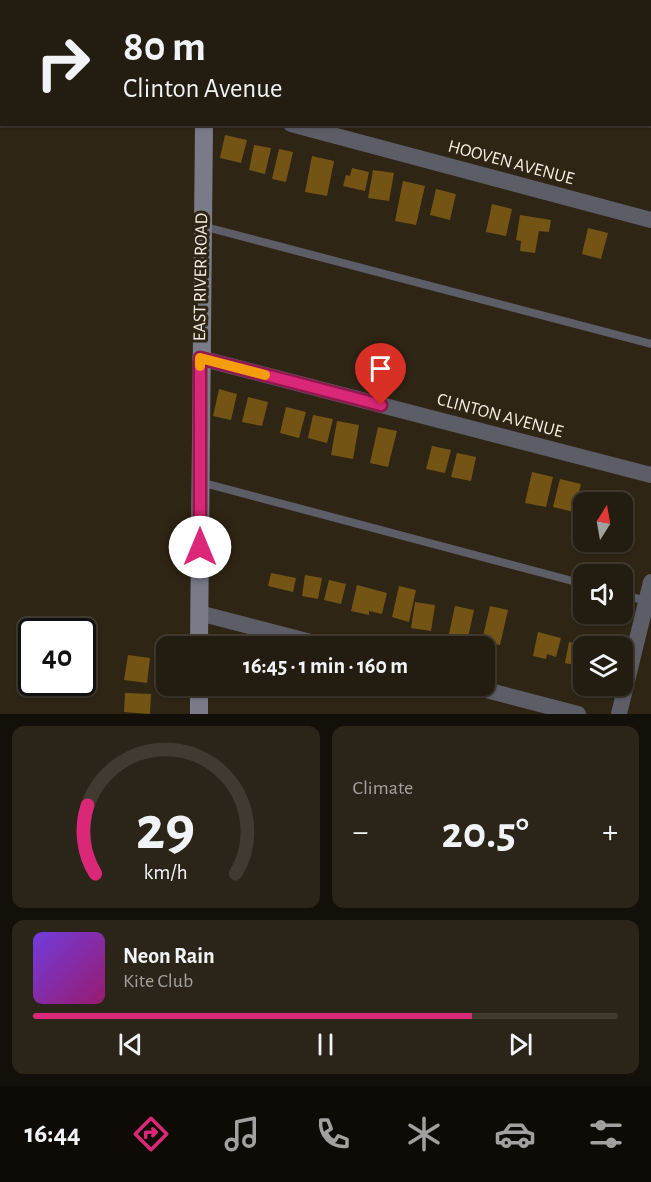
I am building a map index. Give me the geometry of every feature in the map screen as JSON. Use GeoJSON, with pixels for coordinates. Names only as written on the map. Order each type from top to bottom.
{"type":"FeatureCollection","features":[{"type":"Feature","properties":{"kind":"street","name":"EAST RIVER ROAD"},"geometry":{"type":"LineString","coordinates":[[199,636],[204,126]]}},
{"type":"Feature","properties":{"kind":"street","name":"HOOVEN AVENUE"},"geometry":{"type":"LineString","coordinates":[[298,126],[651,220]]}},
{"type":"Feature","properties":{"kind":"street","name":"CLINTON AVENUE"},"geometry":{"type":"LineString","coordinates":[[200,358],[651,476]]}},
{"type":"Feature","properties":{"kind":"street"},"geometry":{"type":"LineString","coordinates":[[619,714],[649,602],[651,582]]}},
{"type":"Feature","properties":{"kind":"street"},"geometry":{"type":"LineString","coordinates":[[199,613],[288,636]]}},
{"type":"Feature","properties":{"kind":"street"},"geometry":{"type":"LineString","coordinates":[[495,692],[578,714]]}},
{"type":"Feature","properties":{"kind":"street"},"geometry":{"type":"LineString","coordinates":[[199,696],[199,714]]}},
{"type":"Feature","properties":{"kind":"lane"},"geometry":{"type":"LineString","coordinates":[[202,225],[651,344]]}},
{"type":"Feature","properties":{"kind":"lane"},"geometry":{"type":"LineString","coordinates":[[200,482],[573,581]]}},
{"type":"Feature","properties":{"kind":"lane"},"geometry":{"type":"LineString","coordinates":[[633,598],[649,602]]}},
{"type":"Feature","properties":{"kind":"building"},"geometry":{"type":"Polygon","coordinates":[[[225,135],[247,140],[241,163],[220,158],[225,135]]]}},
{"type":"Feature","properties":{"kind":"building"},"geometry":{"type":"Polygon","coordinates":[[[254,145],[271,148],[265,174],[249,170],[254,145]]]}},
{"type":"Feature","properties":{"kind":"building"},"geometry":{"type":"Polygon","coordinates":[[[279,149],[293,152],[286,182],[272,179],[279,149]]]}},
{"type":"Feature","properties":{"kind":"building"},"geometry":{"type":"Polygon","coordinates":[[[312,156],[334,161],[327,196],[305,192],[312,156]]]}},
{"type":"Feature","properties":{"kind":"building"},"geometry":{"type":"Polygon","coordinates":[[[352,168],[369,172],[365,191],[343,186],[346,175],[350,176],[352,168]]]}},
{"type":"Feature","properties":{"kind":"building"},"geometry":{"type":"Polygon","coordinates":[[[373,170],[394,173],[389,201],[368,198],[373,170]]]}},
{"type":"Feature","properties":{"kind":"building"},"geometry":{"type":"Polygon","coordinates":[[[403,181],[425,186],[416,225],[395,221],[403,181]]]}},
{"type":"Feature","properties":{"kind":"building"},"geometry":{"type":"Polygon","coordinates":[[[436,189],[456,194],[450,220],[430,215],[436,189]]]}},
{"type":"Feature","properties":{"kind":"building"},"geometry":{"type":"Polygon","coordinates":[[[492,204],[512,209],[506,236],[486,232],[492,204]]]}},
{"type":"Feature","properties":{"kind":"building"},"geometry":{"type":"Polygon","coordinates":[[[520,215],[551,220],[549,232],[539,231],[535,253],[520,251],[521,241],[516,240],[520,215]]]}},
{"type":"Feature","properties":{"kind":"building"},"geometry":{"type":"Polygon","coordinates":[[[588,228],[608,233],[601,259],[582,254],[588,228]]]}},
{"type":"Feature","properties":{"kind":"building"},"geometry":{"type":"Polygon","coordinates":[[[219,389],[237,394],[231,420],[213,416],[219,389]]]}},
{"type":"Feature","properties":{"kind":"building"},"geometry":{"type":"Polygon","coordinates":[[[248,397],[268,402],[262,426],[242,422],[248,397]]]}},
{"type":"Feature","properties":{"kind":"building"},"geometry":{"type":"Polygon","coordinates":[[[286,407],[306,412],[299,438],[280,433],[286,407]]]}},
{"type":"Feature","properties":{"kind":"building"},"geometry":{"type":"Polygon","coordinates":[[[313,415],[333,419],[327,443],[308,438],[313,415]]]}},
{"type":"Feature","properties":{"kind":"building"},"geometry":{"type":"Polygon","coordinates":[[[337,421],[359,425],[353,459],[331,455],[337,421]]]}},
{"type":"Feature","properties":{"kind":"building"},"geometry":{"type":"Polygon","coordinates":[[[378,427],[397,431],[388,467],[370,463],[378,427]]]}},
{"type":"Feature","properties":{"kind":"building"},"geometry":{"type":"Polygon","coordinates":[[[432,446],[451,450],[445,473],[426,469],[432,446]]]}},
{"type":"Feature","properties":{"kind":"building"},"geometry":{"type":"Polygon","coordinates":[[[457,453],[476,457],[471,481],[451,477],[457,453]]]}},
{"type":"Feature","properties":{"kind":"building"},"geometry":{"type":"Polygon","coordinates":[[[532,472],[553,477],[546,507],[525,503],[532,472]]]}},
{"type":"Feature","properties":{"kind":"building"},"geometry":{"type":"Polygon","coordinates":[[[560,479],[581,484],[579,492],[573,492],[573,512],[553,507],[560,479]]]}},
{"type":"Feature","properties":{"kind":"building"},"geometry":{"type":"Polygon","coordinates":[[[271,573],[296,578],[293,592],[268,586],[271,573]]]}},
{"type":"Feature","properties":{"kind":"building"},"geometry":{"type":"Polygon","coordinates":[[[305,575],[322,578],[318,599],[302,596],[305,575]]]}},
{"type":"Feature","properties":{"kind":"building"},"geometry":{"type":"Polygon","coordinates":[[[329,580],[346,584],[341,604],[324,600],[329,580]]]}},
{"type":"Feature","properties":{"kind":"building"},"geometry":{"type":"Polygon","coordinates":[[[357,585],[387,593],[382,614],[369,611],[369,615],[351,611],[357,585]]]}},
{"type":"Feature","properties":{"kind":"building"},"geometry":{"type":"Polygon","coordinates":[[[399,586],[416,590],[409,622],[392,617],[399,586]]]}},
{"type":"Feature","properties":{"kind":"building"},"geometry":{"type":"Polygon","coordinates":[[[415,602],[435,605],[431,631],[411,628],[415,602]]]}},
{"type":"Feature","properties":{"kind":"building"},"geometry":{"type":"Polygon","coordinates":[[[455,606],[474,610],[468,636],[448,636],[455,606]]]}},
{"type":"Feature","properties":{"kind":"building"},"geometry":{"type":"Polygon","coordinates":[[[490,606],[508,610],[500,645],[495,644],[495,636],[483,636],[490,606]]]}},
{"type":"Feature","properties":{"kind":"building"},"geometry":{"type":"Polygon","coordinates":[[[538,632],[561,638],[556,657],[547,654],[546,659],[533,656],[538,632]]]}},
{"type":"Feature","properties":{"kind":"building"},"geometry":{"type":"Polygon","coordinates":[[[569,642],[573,643],[573,665],[565,663],[569,642]]]}},
{"type":"Feature","properties":{"kind":"building"},"geometry":{"type":"Polygon","coordinates":[[[128,655],[150,658],[147,683],[124,680],[128,655]]]}},
{"type":"Feature","properties":{"kind":"building"},"geometry":{"type":"Polygon","coordinates":[[[125,693],[151,694],[150,714],[124,712],[125,693]]]}},
{"type":"Feature","properties":{"kind":"slow traffic"},"geometry":{"type":"LineString","coordinates":[[200,366],[200,358],[265,375]]}},
{"type":"Feature","properties":{"kind":"route"},"geometry":{"type":"LineString","coordinates":[[200,547],[200,358],[381,405]]}}]}
